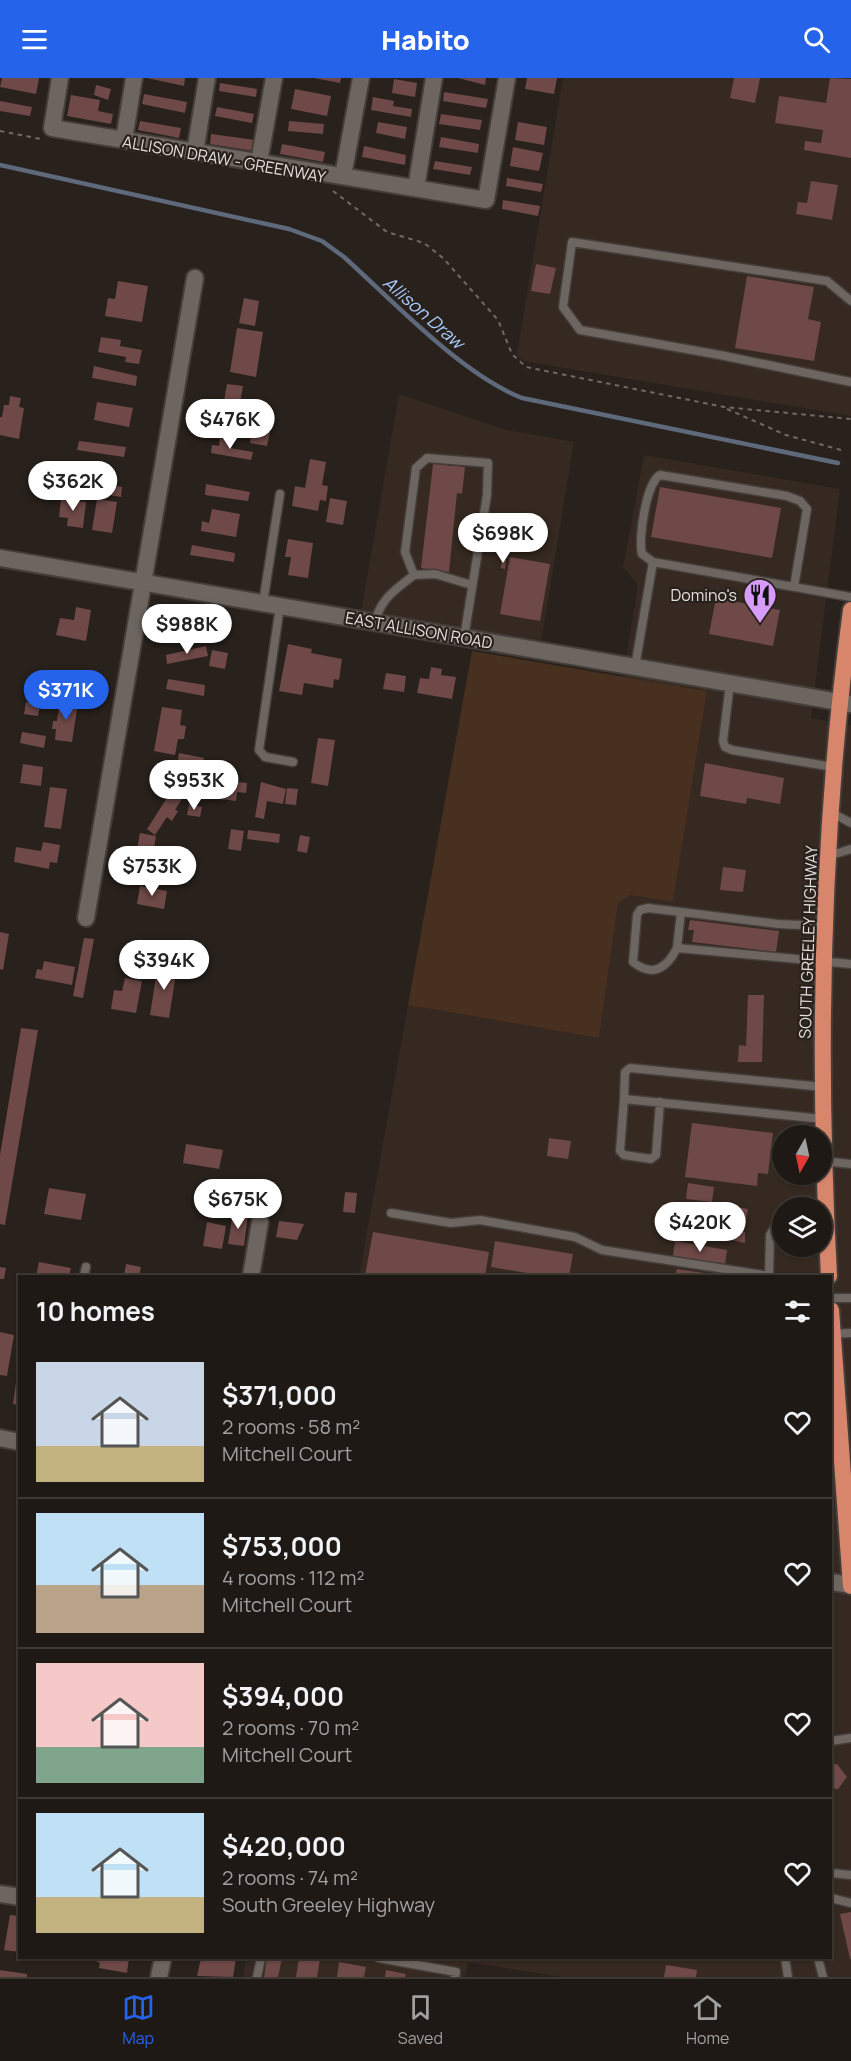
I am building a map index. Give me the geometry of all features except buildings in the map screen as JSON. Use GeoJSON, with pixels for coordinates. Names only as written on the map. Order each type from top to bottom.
{"type":"FeatureCollection","features":[{"type":"Feature","properties":{"kind":"highway","name":"SOUTH GREELEY HIGHWAY"},"geometry":{"type":"LineString","coordinates":[[823,1125],[823,959],[827,857],[834,767],[845,703],[851,610]]}},
{"type":"Feature","properties":{"kind":"highway","name":"SOUTH GREELEY HIGHWAY"},"geometry":{"type":"LineString","coordinates":[[828,1257],[829,1275]]}},
{"type":"Feature","properties":{"kind":"highway"},"geometry":{"type":"LineString","coordinates":[[832,1334],[848,1516],[851,1585]]}},
{"type":"Feature","properties":{"kind":"street"},"geometry":{"type":"LineString","coordinates":[[60,78],[52,128],[486,200],[507,78]]}},
{"type":"Feature","properties":{"kind":"street"},"geometry":{"type":"LineString","coordinates":[[124,140],[134,78]]}},
{"type":"Feature","properties":{"kind":"street"},"geometry":{"type":"LineString","coordinates":[[195,152],[207,78]]}},
{"type":"Feature","properties":{"kind":"street"},"geometry":{"type":"LineString","coordinates":[[259,162],[274,78]]}},
{"type":"Feature","properties":{"kind":"street"},"geometry":{"type":"LineString","coordinates":[[343,176],[361,78]]}},
{"type":"Feature","properties":{"kind":"street"},"geometry":{"type":"LineString","coordinates":[[416,188],[434,78]]}},
{"type":"Feature","properties":{"kind":"street"},"geometry":{"type":"LineString","coordinates":[[87,918],[195,278]]}},
{"type":"Feature","properties":{"kind":"street","name":"EAST ALLISON ROAD"},"geometry":{"type":"LineString","coordinates":[[0,558],[845,703]]}},
{"type":"Feature","properties":{"kind":"street"},"geometry":{"type":"LineString","coordinates":[[251,1275],[260,1222]]}},
{"type":"Feature","properties":{"kind":"street"},"geometry":{"type":"LineString","coordinates":[[0,1438],[18,1442]]}},
{"type":"Feature","properties":{"kind":"street"},"geometry":{"type":"LineString","coordinates":[[832,1582],[851,1585]]}},
{"type":"Feature","properties":{"kind":"street"},"geometry":{"type":"LineString","coordinates":[[0,1894],[18,1897]]}},
{"type":"Feature","properties":{"kind":"street"},"geometry":{"type":"LineString","coordinates":[[159,1977],[163,1959]]}},
{"type":"Feature","properties":{"kind":"lane"},"geometry":{"type":"LineString","coordinates":[[851,301],[827,281],[572,242],[563,307],[580,330],[720,355],[851,382]]}},
{"type":"Feature","properties":{"kind":"lane"},"geometry":{"type":"LineString","coordinates":[[414,575],[405,552],[416,468],[427,458],[488,464],[487,495],[464,638]]}},
{"type":"Feature","properties":{"kind":"lane"},"geometry":{"type":"LineString","coordinates":[[794,587],[806,515],[805,505],[787,496],[667,475],[654,478],[649,493],[640,549],[646,559],[653,562],[794,587],[851,597]]}},
{"type":"Feature","properties":{"kind":"lane"},"geometry":{"type":"LineString","coordinates":[[262,603],[280,494]]}},
{"type":"Feature","properties":{"kind":"lane"},"geometry":{"type":"LineString","coordinates":[[635,667],[653,562]]}},
{"type":"Feature","properties":{"kind":"lane"},"geometry":{"type":"LineString","coordinates":[[375,623],[378,609],[387,597],[414,575],[435,574],[472,585]]}},
{"type":"Feature","properties":{"kind":"lane"},"geometry":{"type":"LineString","coordinates":[[280,606],[259,750],[265,758],[293,762]]}},
{"type":"Feature","properties":{"kind":"lane"},"geometry":{"type":"LineString","coordinates":[[730,683],[723,741],[725,747],[834,767]]}},
{"type":"Feature","properties":{"kind":"lane"},"geometry":{"type":"LineString","coordinates":[[830,812],[851,823]]}},
{"type":"Feature","properties":{"kind":"lane"},"geometry":{"type":"LineString","coordinates":[[827,857],[851,849]]}},
{"type":"Feature","properties":{"kind":"lane"},"geometry":{"type":"LineString","coordinates":[[681,912],[677,948],[670,962],[654,971],[640,968],[633,962],[637,915],[640,910],[648,908],[681,912],[778,924],[824,926]]}},
{"type":"Feature","properties":{"kind":"lane"},"geometry":{"type":"LineString","coordinates":[[677,948],[776,958],[823,959],[851,964]]}},
{"type":"Feature","properties":{"kind":"lane"},"geometry":{"type":"LineString","coordinates":[[660,1102],[656,1155],[651,1159],[624,1155],[620,1151],[626,1072],[630,1068],[823,1087]]}},
{"type":"Feature","properties":{"kind":"lane"},"geometry":{"type":"LineString","coordinates":[[624,1100],[823,1119]]}},
{"type":"Feature","properties":{"kind":"lane"},"geometry":{"type":"LineString","coordinates":[[832,1162],[851,1164]]}},
{"type":"Feature","properties":{"kind":"lane"},"geometry":{"type":"LineString","coordinates":[[391,1213],[451,1223],[480,1220],[575,1237],[602,1250],[764,1275]]}},
{"type":"Feature","properties":{"kind":"lane"},"geometry":{"type":"LineString","coordinates":[[770,1275],[770,1235],[772,1232]]}},
{"type":"Feature","properties":{"kind":"lane"},"geometry":{"type":"LineString","coordinates":[[832,1298],[851,1298]]}},
{"type":"Feature","properties":{"kind":"lane"},"geometry":{"type":"LineString","coordinates":[[832,1334],[851,1333]]}},
{"type":"Feature","properties":{"kind":"lane"},"geometry":{"type":"LineString","coordinates":[[832,1741],[851,1738]]}},
{"type":"Feature","properties":{"kind":"lane"},"geometry":{"type":"LineString","coordinates":[[832,1873],[851,1875]]}},
{"type":"Feature","properties":{"kind":"lane"},"geometry":{"type":"LineString","coordinates":[[832,1898],[851,1903]]}},
{"type":"Feature","properties":{"kind":"lane"},"geometry":{"type":"LineString","coordinates":[[257,1977],[261,1959]]}},
{"type":"Feature","properties":{"kind":"lane"},"geometry":{"type":"LineString","coordinates":[[384,1959],[456,1972],[455,1977]]}},
{"type":"Feature","properties":{"kind":"lane"},"geometry":{"type":"LineString","coordinates":[[785,1959],[788,1977]]}},
{"type":"Feature","properties":{"kind":"lane"},"geometry":{"type":"LineString","coordinates":[[818,1959],[823,1977]]}},
{"type":"Feature","properties":{"kind":"path"},"geometry":{"type":"LineString","coordinates":[[0,131],[46,140]]}},
{"type":"Feature","properties":{"kind":"path","name":"ALLISON DRAW - GREENWAY"},"geometry":{"type":"LineString","coordinates":[[324,188],[335,192],[387,231],[424,243],[443,258],[498,320],[512,354],[526,367],[724,407],[851,419]]}},
{"type":"Feature","properties":{"kind":"path","name":"ALLISON DRAW - GREENWAY"},"geometry":{"type":"LineString","coordinates":[[724,407],[786,435],[840,450]]}},
{"type":"Feature","properties":{"kind":"shaded area"},"geometry":{"type":"Polygon","coordinates":[[[563,78],[851,78],[851,416],[523,361],[517,354],[563,78]]]}},
{"type":"Feature","properties":{"kind":"shaded area"},"geometry":{"type":"Polygon","coordinates":[[[399,394],[503,429],[574,442],[541,643],[361,612],[399,394]]]}},
{"type":"Feature","properties":{"kind":"shaded area"},"geometry":{"type":"Polygon","coordinates":[[[644,455],[840,489],[811,718],[851,725],[851,1977],[562,1977],[468,1962],[465,1977],[243,1977],[246,1959],[453,1959],[468,1961],[469,1959],[832,1959],[832,1275],[359,1275],[408,1005],[599,1038],[618,903],[631,895],[673,902],[707,691],[623,677],[638,585],[623,567],[644,455]]]}},
{"type":"Feature","properties":{"kind":"shaded area"},"geometry":{"type":"Polygon","coordinates":[[[472,651],[707,691],[673,902],[631,895],[618,903],[599,1038],[408,1005],[472,651]]]}},
{"type":"Feature","properties":{"kind":"waterway","name":"Allison Draw"},"geometry":{"type":"LineString","coordinates":[[0,165],[289,229],[322,241],[344,257],[452,355],[499,387],[522,398],[838,463]]}},
{"type":"Feature","properties":{"kind":"place","name":"Domino's"},"geometry":{"type":"Point","coordinates":[760,624]}}]}
